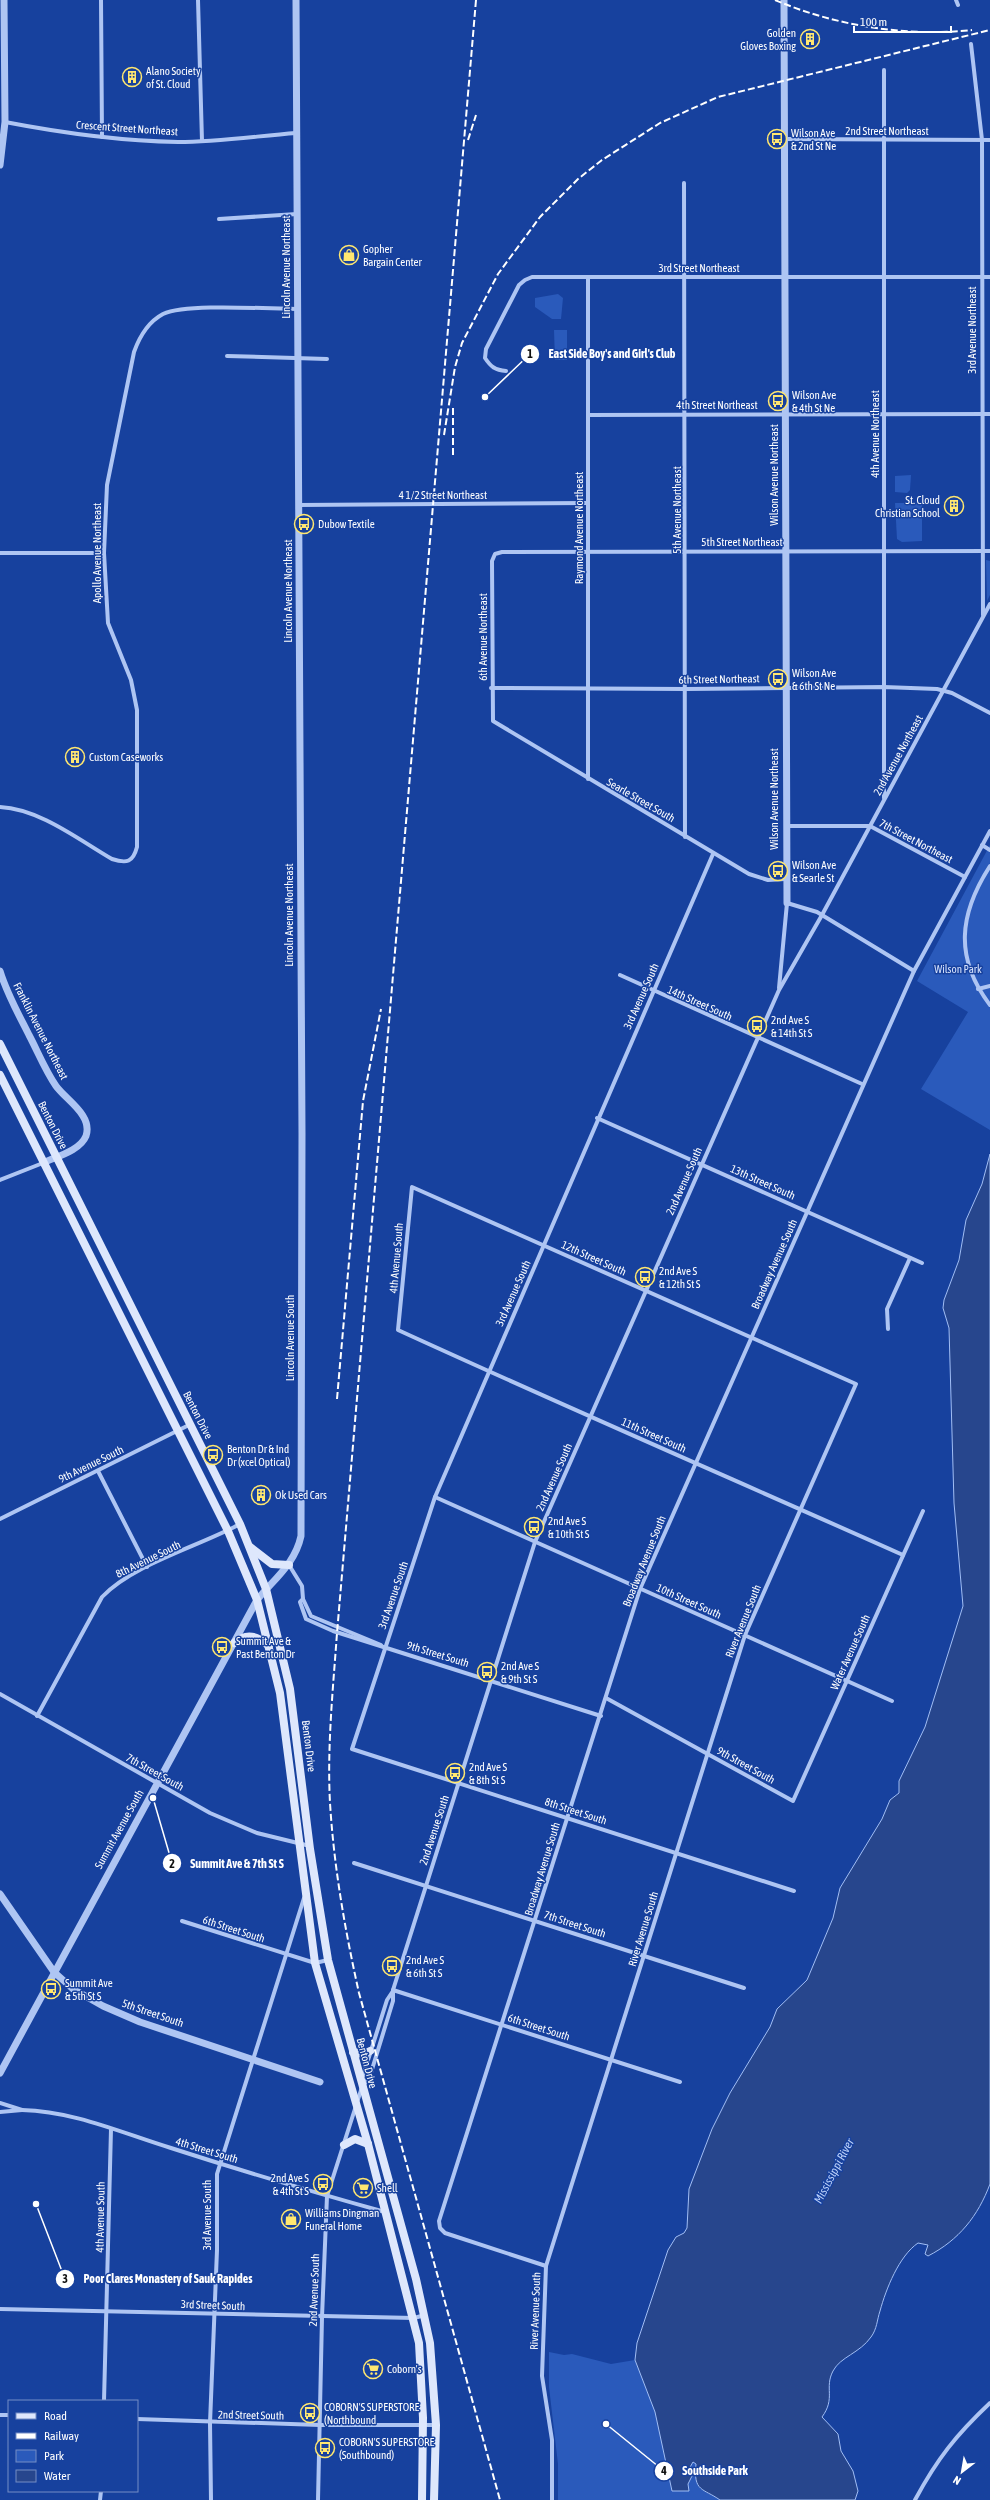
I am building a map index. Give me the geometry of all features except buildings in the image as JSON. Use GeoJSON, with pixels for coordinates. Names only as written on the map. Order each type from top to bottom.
{"type":"FeatureCollection","features":[{"type":"Feature","properties":{"kind":"main road","name":"Benton Drive"},"geometry":{"type":"LineString","coordinates":[[0,1044],[240,1524],[266,1590],[290,1689],[310,1846],[328,1960],[425,2316],[434,2369],[436,2425],[434,2500]]}},
{"type":"Feature","properties":{"kind":"main road","name":"Benton Drive"},"geometry":{"type":"LineString","coordinates":[[0,1075],[228,1531],[257,1600],[280,1693],[305,1896],[315,1964],[368,2144],[414,2318],[422,2368],[422,2500]]}},
{"type":"Feature","properties":{"kind":"main road"},"geometry":{"type":"LineString","coordinates":[[248,1545],[272,1564],[289,1565]]}},
{"type":"Feature","properties":{"kind":"main road"},"geometry":{"type":"LineString","coordinates":[[234,1643],[240,1638],[254,1636],[269,1646]]}},
{"type":"Feature","properties":{"kind":"main road"},"geometry":{"type":"LineString","coordinates":[[353,2052],[364,2054],[370,2050]]}},
{"type":"Feature","properties":{"kind":"main road"},"geometry":{"type":"LineString","coordinates":[[344,2145],[355,2139],[368,2144]]}},
{"type":"Feature","properties":{"kind":"street"},"geometry":{"type":"LineString","coordinates":[[0,166],[5,122],[4,0]]}},
{"type":"Feature","properties":{"kind":"street"},"geometry":{"type":"LineString","coordinates":[[101,0],[102,137]]}},
{"type":"Feature","properties":{"kind":"street"},"geometry":{"type":"LineString","coordinates":[[198,0],[202,141]]}},
{"type":"Feature","properties":{"kind":"street","name":"Lincoln Avenue Northeast"},"geometry":{"type":"LineString","coordinates":[[296,0],[302,1061]]}},
{"type":"Feature","properties":{"kind":"street","name":"Wilson Avenue Northeast"},"geometry":{"type":"LineString","coordinates":[[784,0],[786,414],[784,551],[786,903]]}},
{"type":"Feature","properties":{"kind":"street","name":"3rd Avenue Northeast"},"geometry":{"type":"LineString","coordinates":[[971,44],[982,140],[981,414],[983,617]]}},
{"type":"Feature","properties":{"kind":"street","name":"4th Avenue Northeast"},"geometry":{"type":"LineString","coordinates":[[884,70],[884,798]]}},
{"type":"Feature","properties":{"kind":"street","name":"Crescent Street Northeast"},"geometry":{"type":"LineString","coordinates":[[5,122],[102,137],[152,141],[202,141],[296,133]]}},
{"type":"Feature","properties":{"kind":"street","name":"2nd Street Northeast"},"geometry":{"type":"LineString","coordinates":[[785,140],[990,140]]}},
{"type":"Feature","properties":{"kind":"street","name":"5th Avenue Northeast"},"geometry":{"type":"LineString","coordinates":[[684,183],[686,414],[685,837]]}},
{"type":"Feature","properties":{"kind":"street"},"geometry":{"type":"LineString","coordinates":[[219,219],[297,214]]}},
{"type":"Feature","properties":{"kind":"street","name":"3rd Street Northeast"},"geometry":{"type":"LineString","coordinates":[[506,371],[496,370],[490,365],[485,358],[486,349],[519,285],[532,277],[990,277]]}},
{"type":"Feature","properties":{"kind":"street","name":"Raymond Avenue Northeast"},"geometry":{"type":"LineString","coordinates":[[588,277],[588,779]]}},
{"type":"Feature","properties":{"kind":"street","name":"Apollo Avenue Northeast"},"geometry":{"type":"LineString","coordinates":[[0,807],[10,808],[44,820],[112,859],[123,863],[129,862],[135,856],[137,847],[137,710],[131,680],[108,623],[104,553],[107,485],[134,352],[147,327],[163,314],[176,310],[298,309]]}},
{"type":"Feature","properties":{"kind":"street"},"geometry":{"type":"LineString","coordinates":[[227,356],[327,359]]}},
{"type":"Feature","properties":{"kind":"street","name":"4th Street Northeast"},"geometry":{"type":"LineString","coordinates":[[589,415],[990,414]]}},
{"type":"Feature","properties":{"kind":"street","name":"4 1/2 Street Northeast"},"geometry":{"type":"LineString","coordinates":[[298,505],[587,503]]}},
{"type":"Feature","properties":{"kind":"street","name":"5th Street Northeast"},"geometry":{"type":"LineString","coordinates":[[495,554],[502,552],[883,550],[990,551]]}},
{"type":"Feature","properties":{"kind":"street"},"geometry":{"type":"LineString","coordinates":[[0,553],[104,553]]}},
{"type":"Feature","properties":{"kind":"street","name":"6th Avenue Northeast"},"geometry":{"type":"LineString","coordinates":[[493,721],[491,688],[492,561],[495,554]]}},
{"type":"Feature","properties":{"kind":"street","name":"2nd Avenue Northeast"},"geometry":{"type":"LineString","coordinates":[[822,915],[884,798],[945,690],[990,604]]}},
{"type":"Feature","properties":{"kind":"street","name":"6th Street Northeast"},"geometry":{"type":"LineString","coordinates":[[491,688],[686,689],[884,687],[945,690],[990,713]]}},
{"type":"Feature","properties":{"kind":"street","name":"Searle Street South"},"geometry":{"type":"LineString","coordinates":[[493,721],[713,854],[749,874],[768,880],[785,879]]}},
{"type":"Feature","properties":{"kind":"street","name":"7th Street Northeast"},"geometry":{"type":"LineString","coordinates":[[786,826],[870,826],[965,877]]}},
{"type":"Feature","properties":{"kind":"street","name":"Broadway Avenue South"},"geometry":{"type":"LineString","coordinates":[[546,2266],[445,2233],[440,2228],[439,2222],[567,1818],[601,1716],[640,1588],[807,1212],[862,1084],[914,971],[990,831]]}},
{"type":"Feature","properties":{"kind":"street"},"geometry":{"type":"LineString","coordinates":[[982,845],[990,850]]}},
{"type":"Feature","properties":{"kind":"street","name":"3rd Avenue South"},"geometry":{"type":"LineString","coordinates":[[352,1749],[384,1647],[435,1497],[597,1118],[713,854]]}},
{"type":"Feature","properties":{"kind":"street"},"geometry":{"type":"LineString","coordinates":[[990,866],[967,914],[964,940],[967,966],[978,989],[990,1005]]}},
{"type":"Feature","properties":{"kind":"street"},"geometry":{"type":"LineString","coordinates":[[786,903],[822,915],[914,971]]}},
{"type":"Feature","properties":{"kind":"street","name":"2nd Avenue South"},"geometry":{"type":"LineString","coordinates":[[779,990],[786,903]]}},
{"type":"Feature","properties":{"kind":"street","name":"2nd Avenue South"},"geometry":{"type":"LineString","coordinates":[[362,2087],[370,2076],[392,2001],[393,1990],[535,1542],[779,990],[822,915]]}},
{"type":"Feature","properties":{"kind":"street","name":"Franklin Avenue Northeast"},"geometry":{"type":"LineString","coordinates":[[0,971],[12,1004],[45,1067],[57,1086],[80,1111],[86,1124],[86,1136],[77,1146],[43,1163]]}},
{"type":"Feature","properties":{"kind":"street","name":"14th Street South"},"geometry":{"type":"LineString","coordinates":[[620,975],[862,1084]]}},
{"type":"Feature","properties":{"kind":"street"},"geometry":{"type":"LineString","coordinates":[[978,989],[990,986]]}},
{"type":"Feature","properties":{"kind":"street","name":"Lincoln Avenue South"},"geometry":{"type":"LineString","coordinates":[[257,1600],[289,1565],[298,1550],[301,1536],[302,1061]]}},
{"type":"Feature","properties":{"kind":"street","name":"13th Street South"},"geometry":{"type":"LineString","coordinates":[[597,1118],[922,1263]]}},
{"type":"Feature","properties":{"kind":"street"},"geometry":{"type":"LineString","coordinates":[[0,1180],[43,1163]]}},
{"type":"Feature","properties":{"kind":"street","name":"12th Street South"},"geometry":{"type":"LineString","coordinates":[[412,1187],[856,1384]]}},
{"type":"Feature","properties":{"kind":"street","name":"4th Avenue South"},"geometry":{"type":"LineString","coordinates":[[398,1330],[412,1187]]}},
{"type":"Feature","properties":{"kind":"street"},"geometry":{"type":"LineString","coordinates":[[888,1329],[887,1309],[910,1258]]}},
{"type":"Feature","properties":{"kind":"street","name":"11th Street South"},"geometry":{"type":"LineString","coordinates":[[398,1330],[590,1417],[903,1555]]}},
{"type":"Feature","properties":{"kind":"street","name":"River Avenue South"},"geometry":{"type":"LineString","coordinates":[[552,2500],[552,2440],[542,2376],[546,2266],[745,1635],[856,1384]]}},
{"type":"Feature","properties":{"kind":"street","name":"9th Avenue South"},"geometry":{"type":"LineString","coordinates":[[0,1519],[191,1424]]}},
{"type":"Feature","properties":{"kind":"street"},"geometry":{"type":"LineString","coordinates":[[98,1470],[147,1567]]}},
{"type":"Feature","properties":{"kind":"street","name":"10th Street South"},"geometry":{"type":"LineString","coordinates":[[435,1497],[892,1701]]}},
{"type":"Feature","properties":{"kind":"street","name":"Water Avenue South"},"geometry":{"type":"LineString","coordinates":[[793,1801],[923,1511]]}},
{"type":"Feature","properties":{"kind":"street","name":"8th Avenue South"},"geometry":{"type":"LineString","coordinates":[[37,1716],[102,1597],[112,1587],[147,1567],[228,1531],[240,1524]]}},
{"type":"Feature","properties":{"kind":"street","name":"9th Street South"},"geometry":{"type":"LineString","coordinates":[[289,1565],[302,1586],[303,1599],[300,1602],[300,1608],[306,1619],[311,1622],[372,1644],[492,1680],[601,1716]]}},
{"type":"Feature","properties":{"kind":"street","name":"Summit Avenue South"},"geometry":{"type":"LineString","coordinates":[[1,2071],[257,1600]]}},
{"type":"Feature","properties":{"kind":"street","name":"7th Street South"},"geometry":{"type":"LineString","coordinates":[[0,1694],[210,1813],[257,1833],[299,1845],[310,1846]]}},
{"type":"Feature","properties":{"kind":"street","name":"9th Street South"},"geometry":{"type":"LineString","coordinates":[[606,1698],[793,1801]]}},
{"type":"Feature","properties":{"kind":"street","name":"8th Street South"},"geometry":{"type":"LineString","coordinates":[[352,1749],[794,1891]]}},
{"type":"Feature","properties":{"kind":"street","name":"7th Street South"},"geometry":{"type":"LineString","coordinates":[[354,1863],[744,1988]]}},
{"type":"Feature","properties":{"kind":"street","name":"5th Street South"},"geometry":{"type":"LineString","coordinates":[[0,1894],[54,1972],[73,1989],[119,2014],[320,2082]]}},
{"type":"Feature","properties":{"kind":"street","name":"3rd Avenue South"},"geometry":{"type":"LineString","coordinates":[[211,2500],[210,2422],[217,2174],[252,2058],[305,1896]]}},
{"type":"Feature","properties":{"kind":"street","name":"6th Street South"},"geometry":{"type":"LineString","coordinates":[[182,1921],[315,1964]]}},
{"type":"Feature","properties":{"kind":"street"},"geometry":{"type":"LineString","coordinates":[[315,1964],[328,1960]]}},
{"type":"Feature","properties":{"kind":"street","name":"2nd Avenue South"},"geometry":{"type":"LineString","coordinates":[[318,2500],[322,2317],[327,2196],[362,2087],[363,2072],[370,2050],[387,2000],[393,1990]]}},
{"type":"Feature","properties":{"kind":"street","name":"6th Street South"},"geometry":{"type":"LineString","coordinates":[[393,1990],[680,2082]]}},
{"type":"Feature","properties":{"kind":"street","name":"4th Street South"},"geometry":{"type":"LineString","coordinates":[[0,2103],[22,2110]]}},
{"type":"Feature","properties":{"kind":"street","name":"4th Street South"},"geometry":{"type":"LineString","coordinates":[[0,2112],[22,2110],[56,2113],[327,2196],[385,2212]]}},
{"type":"Feature","properties":{"kind":"street","name":"4th Avenue South"},"geometry":{"type":"LineString","coordinates":[[104,2400],[108,2310],[111,2130]]}},
{"type":"Feature","properties":{"kind":"street","name":"3rd Street South"},"geometry":{"type":"LineString","coordinates":[[0,2309],[108,2310],[213,2315],[322,2317],[414,2318],[425,2316]]}},
{"type":"Feature","properties":{"kind":"street"},"geometry":{"type":"LineString","coordinates":[[915,2500],[936,2461],[961,2430],[990,2403]]}},
{"type":"Feature","properties":{"kind":"street","name":"2nd Street South"},"geometry":{"type":"LineString","coordinates":[[138,2419],[320,2425],[436,2425]]}},
{"type":"Feature","properties":{"kind":"green space"},"geometry":{"type":"Polygon","coordinates":[[[558,294],[563,298],[561,319],[552,319],[535,307],[535,298],[558,294]]]}},
{"type":"Feature","properties":{"kind":"green space"},"geometry":{"type":"Polygon","coordinates":[[[554,330],[567,330],[567,360],[555,360],[554,330]]]}},
{"type":"Feature","properties":{"kind":"green space"},"geometry":{"type":"Polygon","coordinates":[[[911,475],[910,490],[907,493],[895,492],[895,476],[911,475]]]}},
{"type":"Feature","properties":{"kind":"green space"},"geometry":{"type":"Polygon","coordinates":[[[895,503],[922,503],[922,541],[902,542],[897,539],[895,503]]]}},
{"type":"Feature","properties":{"kind":"green space"},"geometry":{"type":"Polygon","coordinates":[[[986,560],[990,561],[990,595],[987,601],[986,560]]]}},
{"type":"Feature","properties":{"kind":"green space","name":"Wilson Park"},"geometry":{"type":"Polygon","coordinates":[[[990,845],[990,1130],[921,1089],[968,1012],[917,981],[990,845]]]}},
{"type":"Feature","properties":{"kind":"green space"},"geometry":{"type":"Polygon","coordinates":[[[549,2352],[564,2355],[572,2354],[611,2364],[635,2360],[648,2390],[659,2422],[671,2488],[689,2489],[688,2484],[692,2476],[689,2469],[693,2462],[696,2464],[696,2480],[700,2488],[720,2500],[558,2500],[558,2464],[549,2387],[549,2352]]]}},
{"type":"Feature","properties":{"kind":"water","name":"Mississippi River"},"geometry":{"type":"Polygon","coordinates":[[[990,1154],[990,2184],[980,2206],[958,2235],[939,2250],[928,2256],[925,2254],[928,2245],[918,2243],[905,2256],[899,2264],[890,2283],[873,2334],[861,2347],[840,2362],[833,2371],[829,2383],[828,2404],[822,2417],[838,2434],[841,2451],[853,2471],[858,2491],[855,2500],[720,2500],[700,2488],[696,2480],[696,2464],[693,2462],[689,2469],[692,2476],[688,2484],[689,2491],[672,2491],[655,2412],[635,2360],[637,2343],[668,2250],[676,2237],[684,2233],[687,2228],[689,2189],[712,2129],[730,2093],[770,2027],[777,2009],[807,1980],[833,1918],[840,1888],[882,1819],[890,1800],[899,1793],[899,1781],[925,1727],[963,1606],[954,1503],[949,1328],[943,1308],[944,1300],[959,1260],[966,1220],[982,1184],[990,1154]]]}},
{"type":"Feature","properties":{"kind":"railway"},"geometry":{"type":"LineString","coordinates":[[476,0],[337,1633],[331,1718],[329,1782],[337,1875],[349,1946],[359,1993],[500,2500]]}},
{"type":"Feature","properties":{"kind":"railway"},"geometry":{"type":"LineString","coordinates":[[775,0],[822,17],[872,27],[922,32],[972,30]]}},
{"type":"Feature","properties":{"kind":"railway"},"geometry":{"type":"LineString","coordinates":[[444,435],[455,367],[462,343],[498,274],[540,217],[578,179],[602,160],[660,123],[718,97],[990,30]]}},
{"type":"Feature","properties":{"kind":"railway"},"geometry":{"type":"LineString","coordinates":[[468,140],[476,115]]}},
{"type":"Feature","properties":{"kind":"railway"},"geometry":{"type":"LineString","coordinates":[[453,405],[453,455]]}},
{"type":"Feature","properties":{"kind":"railway"},"geometry":{"type":"LineString","coordinates":[[337,1399],[363,1101],[381,1009]]}},
{"type":"Feature","properties":{"kind":"place","name":"Golden Gloves Boxing"},"geometry":{"type":"Point","coordinates":[810,39]}},
{"type":"Feature","properties":{"kind":"place","name":"Alano Society of St. Cloud"},"geometry":{"type":"Point","coordinates":[132,77]}},
{"type":"Feature","properties":{"kind":"place","name":"Wilson Ave & 2nd St Ne"},"geometry":{"type":"Point","coordinates":[777,139]}},
{"type":"Feature","properties":{"kind":"place","name":"Gopher Bargain Center"},"geometry":{"type":"Point","coordinates":[349,255]}},
{"type":"Feature","properties":{"kind":"place","name":"East Side Boy's and Girl's Club"},"geometry":{"type":"Point","coordinates":[485,397]}},
{"type":"Feature","properties":{"kind":"place","name":"Wilson Ave & 4th St Ne"},"geometry":{"type":"Point","coordinates":[778,401]}},
{"type":"Feature","properties":{"kind":"place","name":"St. Cloud Christian School"},"geometry":{"type":"Point","coordinates":[954,506]}},
{"type":"Feature","properties":{"kind":"place","name":"Dubow Textile"},"geometry":{"type":"Point","coordinates":[304,524]}},
{"type":"Feature","properties":{"kind":"place","name":"Wilson Ave & 6th St Ne"},"geometry":{"type":"Point","coordinates":[778,679]}},
{"type":"Feature","properties":{"kind":"place","name":"Custom Caseworks"},"geometry":{"type":"Point","coordinates":[75,757]}},
{"type":"Feature","properties":{"kind":"place","name":"Wilson Ave & Searle St"},"geometry":{"type":"Point","coordinates":[778,871]}},
{"type":"Feature","properties":{"kind":"place","name":"2nd Ave S & 14th St S"},"geometry":{"type":"Point","coordinates":[757,1026]}},
{"type":"Feature","properties":{"kind":"place","name":"2nd Ave S & 12th St S"},"geometry":{"type":"Point","coordinates":[645,1277]}},
{"type":"Feature","properties":{"kind":"place","name":"Benton Dr & Ind Dr (xcel Optical)"},"geometry":{"type":"Point","coordinates":[213,1455]}},
{"type":"Feature","properties":{"kind":"place","name":"Ok Used Cars"},"geometry":{"type":"Point","coordinates":[261,1495]}},
{"type":"Feature","properties":{"kind":"place","name":"2nd Ave S & 10th St S"},"geometry":{"type":"Point","coordinates":[534,1527]}},
{"type":"Feature","properties":{"kind":"place","name":"Summit Ave & Past Benton Dr"},"geometry":{"type":"Point","coordinates":[222,1647]}},
{"type":"Feature","properties":{"kind":"place","name":"2nd Ave S & 9th St S"},"geometry":{"type":"Point","coordinates":[487,1672]}},
{"type":"Feature","properties":{"kind":"place","name":"2nd Ave S & 8th St S"},"geometry":{"type":"Point","coordinates":[455,1773]}},
{"type":"Feature","properties":{"kind":"place","name":"Summit Ave & 7th St S"},"geometry":{"type":"Point","coordinates":[153,1798]}},
{"type":"Feature","properties":{"kind":"place","name":"2nd Ave S & 6th St S"},"geometry":{"type":"Point","coordinates":[392,1966]}},
{"type":"Feature","properties":{"kind":"place","name":"Summit Ave & 5th St S"},"geometry":{"type":"Point","coordinates":[51,1989]}},
{"type":"Feature","properties":{"kind":"place","name":"2nd Ave S & 4th St S"},"geometry":{"type":"Point","coordinates":[323,2184]}},
{"type":"Feature","properties":{"kind":"place","name":"Shell"},"geometry":{"type":"Point","coordinates":[363,2188]}},
{"type":"Feature","properties":{"kind":"place","name":"Poor Clares Monastery of Sauk Rapides"},"geometry":{"type":"Point","coordinates":[36,2204]}},
{"type":"Feature","properties":{"kind":"place","name":"Williams Dingman Funeral Home"},"geometry":{"type":"Point","coordinates":[291,2219]}},
{"type":"Feature","properties":{"kind":"place","name":"Coborn's"},"geometry":{"type":"Point","coordinates":[373,2369]}},
{"type":"Feature","properties":{"kind":"place","name":"COBORN'S SUPERSTORE (Northbound"},"geometry":{"type":"Point","coordinates":[310,2413]}},
{"type":"Feature","properties":{"kind":"place","name":"Southside Park"},"geometry":{"type":"Point","coordinates":[606,2424]}},
{"type":"Feature","properties":{"kind":"place","name":"COBORN'S SUPERSTORE (Southbound)"},"geometry":{"type":"Point","coordinates":[325,2448]}}]}
